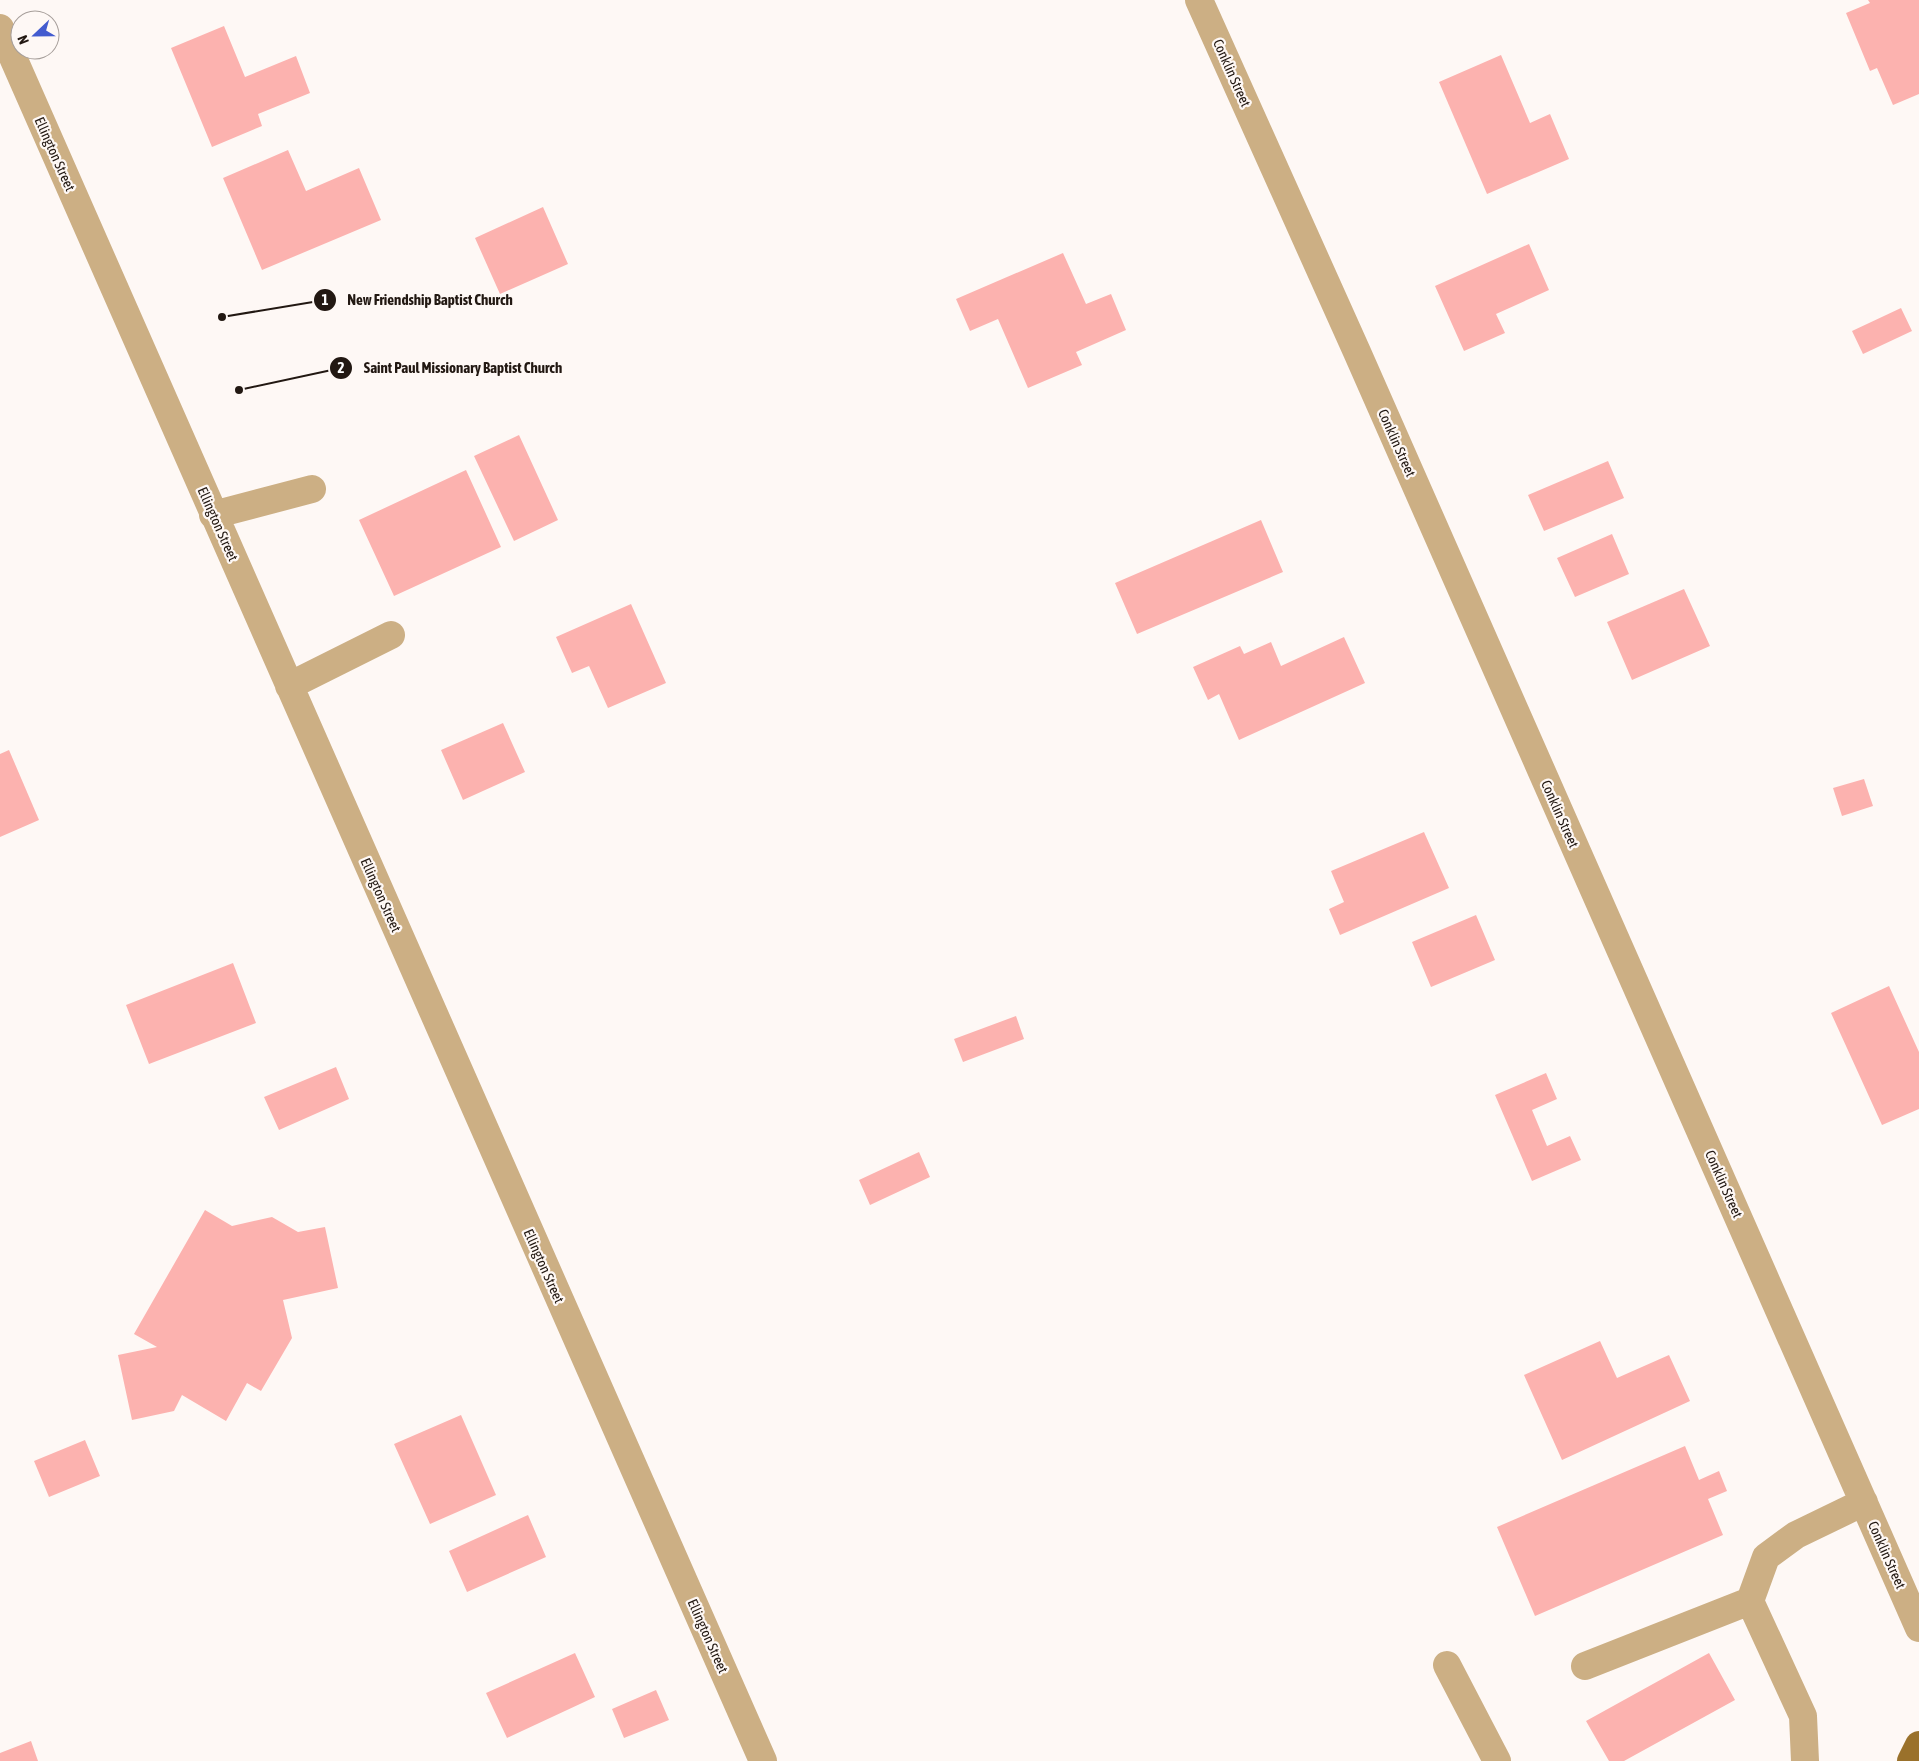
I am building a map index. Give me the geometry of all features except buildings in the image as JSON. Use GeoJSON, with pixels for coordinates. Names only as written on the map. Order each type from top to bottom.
{"type":"FeatureCollection","features":[{"type":"Feature","properties":{"kind":"main road"},"geometry":{"type":"LineString","coordinates":[[1911,1761],[1919,1745]]}},
{"type":"Feature","properties":{"kind":"street","name":"Conklin Street"},"geometry":{"type":"LineString","coordinates":[[1199,0],[1357,352],[1919,1628]]}},
{"type":"Feature","properties":{"kind":"street","name":"Ellington Street"},"geometry":{"type":"LineString","coordinates":[[0,28],[763,1761]]}},
{"type":"Feature","properties":{"kind":"street"},"geometry":{"type":"LineString","coordinates":[[213,515],[312,489]]}},
{"type":"Feature","properties":{"kind":"street"},"geometry":{"type":"LineString","coordinates":[[289,686],[391,635]]}},
{"type":"Feature","properties":{"kind":"street"},"geometry":{"type":"LineString","coordinates":[[1805,1761],[1804,1716],[1750,1601],[1766,1557],[1796,1535],[1864,1502]]}},
{"type":"Feature","properties":{"kind":"street"},"geometry":{"type":"LineString","coordinates":[[1585,1666],[1750,1601]]}},
{"type":"Feature","properties":{"kind":"street"},"geometry":{"type":"LineString","coordinates":[[1447,1665],[1497,1761]]}},
{"type":"Feature","properties":{"kind":"place","name":"New Friendship Baptist Church"},"geometry":{"type":"Point","coordinates":[222,317]}},
{"type":"Feature","properties":{"kind":"place","name":"Saint Paul Missionary Baptist Church"},"geometry":{"type":"Point","coordinates":[239,390]}}]}
